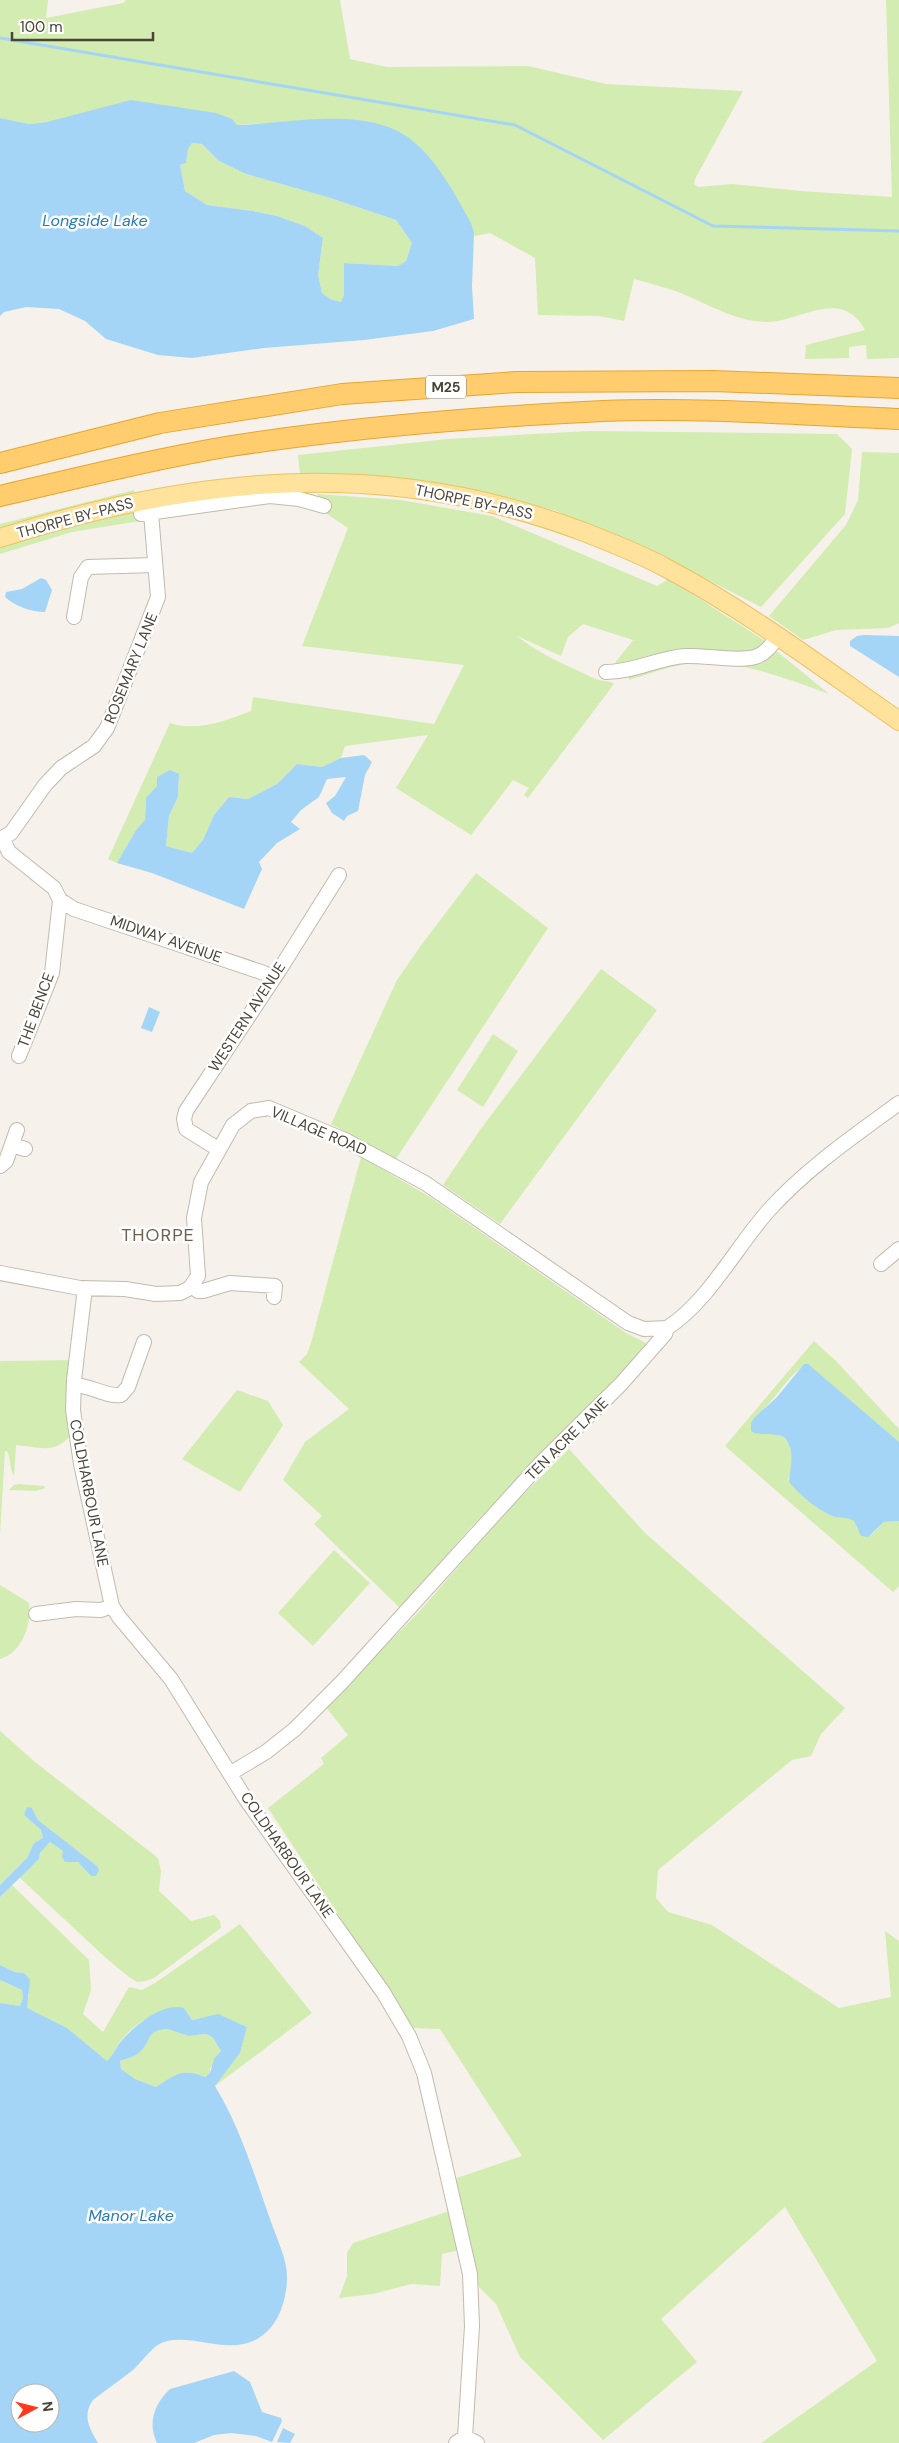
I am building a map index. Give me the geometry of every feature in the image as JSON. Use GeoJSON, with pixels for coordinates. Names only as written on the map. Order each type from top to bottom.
{"type":"FeatureCollection","features":[{"type":"Feature","properties":{"kind":"highway","name":"M25"},"geometry":{"type":"LineString","coordinates":[[0,463],[160,423],[342,394],[536,382],[714,380],[899,388]]}},
{"type":"Feature","properties":{"kind":"highway","name":"M25"},"geometry":{"type":"LineString","coordinates":[[0,496],[114,469],[230,447],[362,428],[604,411],[691,411],[899,418]]}},
{"type":"Feature","properties":{"kind":"main road","name":"THORPE BY-PASS"},"geometry":{"type":"LineString","coordinates":[[0,538],[112,506],[205,489],[292,482],[388,485],[455,495],[556,522],[618,545],[668,568],[723,601],[899,721]]}},
{"type":"Feature","properties":{"kind":"street","name":"ROSEMARY LANE"},"geometry":{"type":"LineString","coordinates":[[1,838],[15,829],[45,785],[61,768],[94,746],[107,728],[158,597],[155,565],[146,513],[270,496],[299,499],[324,506]]}},
{"type":"Feature","properties":{"kind":"street"},"geometry":{"type":"LineString","coordinates":[[74,617],[81,577],[88,567],[155,565]]}},
{"type":"Feature","properties":{"kind":"street"},"geometry":{"type":"LineString","coordinates":[[606,672],[627,671],[670,658],[687,656],[749,658],[763,654],[777,637]]}},
{"type":"Feature","properties":{"kind":"street"},"geometry":{"type":"LineString","coordinates":[[1,838],[9,852],[54,888],[60,900]]}},
{"type":"Feature","properties":{"kind":"street","name":"WESTERN AVENUE"},"geometry":{"type":"LineString","coordinates":[[218,1149],[190,1134],[184,1126],[184,1116],[339,875]]}},
{"type":"Feature","properties":{"kind":"street","name":"MIDWAY AVENUE"},"geometry":{"type":"LineString","coordinates":[[60,900],[74,909],[264,973],[273,978]]}},
{"type":"Feature","properties":{"kind":"street","name":"THE BENCE"},"geometry":{"type":"LineString","coordinates":[[19,1056],[52,973],[60,900]]}},
{"type":"Feature","properties":{"kind":"street","name":"TEN ACRE LANE"},"geometry":{"type":"LineString","coordinates":[[231,1773],[266,1752],[295,1729],[341,1683],[541,1463],[621,1384],[665,1334],[667,1328],[690,1312],[754,1227],[780,1198],[826,1158],[899,1103]]}},
{"type":"Feature","properties":{"kind":"street","name":"VILLAGE ROAD"},"geometry":{"type":"LineString","coordinates":[[193,1286],[198,1271],[194,1232],[196,1204],[201,1182],[229,1131],[251,1111],[263,1108],[280,1112],[345,1140],[425,1183],[628,1323],[644,1329],[667,1328]]}},
{"type":"Feature","properties":{"kind":"street"},"geometry":{"type":"LineString","coordinates":[[0,1166],[6,1162],[18,1147],[17,1130]]}},
{"type":"Feature","properties":{"kind":"street"},"geometry":{"type":"LineString","coordinates":[[881,1264],[899,1249]]}},
{"type":"Feature","properties":{"kind":"street"},"geometry":{"type":"LineString","coordinates":[[0,1273],[85,1288],[170,1294],[187,1290],[193,1286],[198,1291],[203,1291],[230,1283],[276,1286],[274,1297]]}},
{"type":"Feature","properties":{"kind":"street","name":"COLDHARBOUR LANE"},"geometry":{"type":"LineString","coordinates":[[85,1288],[74,1385],[74,1410],[81,1464],[112,1606],[171,1679],[245,1798],[383,1992],[409,2036],[424,2073],[470,2274],[472,2326],[466,2441]]}},
{"type":"Feature","properties":{"kind":"street"},"geometry":{"type":"LineString","coordinates":[[74,1385],[92,1387],[109,1394],[121,1395],[128,1387],[144,1342]]}},
{"type":"Feature","properties":{"kind":"street"},"geometry":{"type":"LineString","coordinates":[[34,1614],[76,1608],[101,1610],[112,1606]]}},
{"type":"Feature","properties":{"kind":"green space"},"geometry":{"type":"Polygon","coordinates":[[[0,0],[48,0],[46,18],[123,3],[126,0],[340,0],[350,59],[387,67],[528,66],[606,84],[743,91],[695,179],[694,184],[698,187],[732,184],[892,197],[886,0],[899,0],[899,358],[867,359],[866,345],[849,347],[849,358],[805,359],[806,345],[865,330],[856,317],[845,310],[833,308],[781,320],[757,321],[722,312],[678,292],[634,279],[624,321],[599,316],[538,315],[535,258],[490,233],[475,236],[458,200],[421,149],[405,136],[374,123],[315,120],[236,125],[60,120],[29,124],[0,118],[0,0]]]}},
{"type":"Feature","properties":{"kind":"green space"},"geometry":{"type":"Polygon","coordinates":[[[192,143],[202,144],[219,161],[246,174],[327,197],[396,220],[412,243],[406,261],[398,266],[344,263],[344,295],[341,302],[330,299],[322,293],[318,275],[323,238],[305,226],[277,216],[207,205],[185,191],[180,165],[186,163],[188,149],[192,143]]]}},
{"type":"Feature","properties":{"kind":"green space"},"geometry":{"type":"Polygon","coordinates":[[[589,431],[837,434],[852,449],[845,514],[761,607],[663,557],[554,510],[427,482],[300,474],[298,455],[448,439],[589,431]]]}},
{"type":"Feature","properties":{"kind":"green space"},"geometry":{"type":"Polygon","coordinates":[[[862,452],[899,453],[899,623],[888,628],[836,630],[803,640],[769,616],[846,525],[858,500],[862,452]]]}},
{"type":"Feature","properties":{"kind":"green space"},"geometry":{"type":"Polygon","coordinates":[[[134,490],[140,521],[72,532],[0,554],[0,524],[134,490]]]}},
{"type":"Feature","properties":{"kind":"green space"},"geometry":{"type":"Polygon","coordinates":[[[317,494],[401,500],[492,516],[657,586],[669,579],[762,639],[829,694],[764,672],[730,664],[696,663],[679,665],[629,680],[627,671],[615,663],[633,640],[583,624],[568,637],[561,656],[517,636],[555,660],[596,679],[614,684],[528,798],[524,795],[529,788],[513,780],[471,835],[396,788],[428,735],[345,746],[341,758],[322,767],[297,764],[277,784],[248,799],[229,797],[214,815],[203,840],[192,853],[166,846],[169,816],[178,797],[179,774],[158,786],[146,798],[145,820],[136,830],[117,863],[108,859],[170,723],[201,726],[221,722],[251,711],[253,697],[434,724],[464,665],[302,646],[348,528],[324,512],[317,494]]]}},
{"type":"Feature","properties":{"kind":"green space"},"geometry":{"type":"Polygon","coordinates":[[[476,873],[548,928],[396,1159],[331,1124],[397,980],[476,873]]]}},
{"type":"Feature","properties":{"kind":"green space"},"geometry":{"type":"Polygon","coordinates":[[[601,969],[657,1010],[500,1224],[443,1185],[480,1130],[601,969]]]}},
{"type":"Feature","properties":{"kind":"green space"},"geometry":{"type":"Polygon","coordinates":[[[493,1034],[518,1051],[483,1107],[457,1090],[493,1034]]]}},
{"type":"Feature","properties":{"kind":"green space"},"geometry":{"type":"Polygon","coordinates":[[[361,1157],[430,1197],[626,1333],[646,1343],[611,1387],[470,1528],[401,1609],[314,1524],[322,1516],[283,1480],[305,1442],[349,1409],[299,1362],[307,1354],[311,1343],[361,1157]]]}},
{"type":"Feature","properties":{"kind":"green space"},"geometry":{"type":"Polygon","coordinates":[[[814,1341],[837,1362],[899,1429],[899,1442],[807,1364],[793,1375],[768,1405],[754,1418],[757,1434],[772,1433],[785,1438],[792,1458],[788,1480],[826,1512],[851,1519],[856,1524],[857,1529],[871,1535],[884,1522],[899,1521],[899,1586],[893,1592],[725,1446],[814,1341]]]}},
{"type":"Feature","properties":{"kind":"green space"},"geometry":{"type":"Polygon","coordinates":[[[82,1360],[74,1431],[61,1444],[54,1447],[41,1448],[16,1445],[14,1476],[7,1451],[5,1451],[0,1535],[0,1361],[82,1360]]]}},
{"type":"Feature","properties":{"kind":"green space"},"geometry":{"type":"Polygon","coordinates":[[[237,1390],[268,1401],[283,1425],[240,1492],[182,1459],[237,1390]]]}},
{"type":"Feature","properties":{"kind":"green space"},"geometry":{"type":"Polygon","coordinates":[[[569,1449],[645,1533],[845,1708],[821,1734],[811,1756],[792,1760],[658,1870],[656,1898],[668,1912],[712,1925],[839,2008],[891,1997],[885,1931],[899,1941],[899,2443],[761,2443],[877,2361],[785,2207],[661,2319],[697,2362],[603,2440],[520,2357],[496,2304],[479,2287],[454,2179],[522,2156],[440,2029],[413,2028],[268,1808],[324,1764],[321,1758],[348,1735],[325,1706],[417,1614],[506,1512],[569,1449]]]}},
{"type":"Feature","properties":{"kind":"green space"},"geometry":{"type":"Polygon","coordinates":[[[14,1485],[44,1486],[45,1488],[36,1491],[9,1490],[14,1485]]]}},
{"type":"Feature","properties":{"kind":"green space"},"geometry":{"type":"Polygon","coordinates":[[[334,1550],[370,1583],[313,1646],[278,1613],[334,1550]]]}},
{"type":"Feature","properties":{"kind":"green space"},"geometry":{"type":"Polygon","coordinates":[[[0,1585],[29,1603],[30,1611],[27,1628],[20,1644],[8,1656],[0,1659],[0,1585]]]}},
{"type":"Feature","properties":{"kind":"green space"},"geometry":{"type":"Polygon","coordinates":[[[0,1731],[35,1762],[158,1858],[161,1871],[159,1891],[191,1921],[214,1915],[220,1921],[221,1928],[154,1978],[137,1982],[129,1977],[19,1877],[39,1859],[40,1853],[50,1842],[63,1851],[65,1862],[78,1862],[91,1876],[97,1866],[38,1820],[32,1808],[24,1815],[41,1830],[43,1838],[34,1843],[27,1858],[0,1885],[0,1731]]]}},
{"type":"Feature","properties":{"kind":"green space"},"geometry":{"type":"Polygon","coordinates":[[[12,1885],[89,1960],[91,1990],[83,2014],[103,2032],[129,1987],[142,1990],[155,1983],[240,1924],[312,2013],[215,2086],[240,2053],[247,2027],[220,2018],[205,2017],[192,2020],[184,2008],[157,2015],[136,2025],[122,2039],[107,2061],[67,2028],[26,2008],[29,1995],[24,1973],[16,1972],[0,1965],[0,1897],[12,1885]]]}},
{"type":"Feature","properties":{"kind":"green space"},"geometry":{"type":"Polygon","coordinates":[[[0,1980],[22,1990],[23,1998],[20,2006],[0,2003],[0,1980]]]}},
{"type":"Feature","properties":{"kind":"green space"},"geometry":{"type":"Polygon","coordinates":[[[167,2029],[189,2036],[204,2034],[213,2038],[221,2051],[210,2069],[210,2073],[205,2077],[191,2073],[179,2074],[156,2087],[135,2079],[121,2069],[120,2061],[140,2052],[153,2033],[167,2029]]]}},
{"type":"Feature","properties":{"kind":"green space"},"geometry":{"type":"Polygon","coordinates":[[[449,2211],[460,2250],[442,2254],[440,2286],[411,2284],[373,2294],[339,2298],[347,2276],[347,2253],[353,2243],[449,2211]]]}},
{"type":"Feature","properties":{"kind":"water","name":"Longside Lake"},"geometry":{"type":"Polygon","coordinates":[[[131,100],[216,113],[232,119],[237,125],[328,119],[375,123],[396,130],[414,142],[431,159],[446,180],[471,223],[474,233],[472,286],[474,319],[433,331],[364,340],[264,348],[192,358],[158,355],[106,339],[85,321],[59,309],[26,307],[4,312],[0,316],[0,118],[29,124],[47,122],[131,100]],[[192,143],[188,149],[186,163],[180,165],[185,191],[207,205],[277,216],[305,226],[323,238],[318,275],[322,293],[330,299],[341,302],[344,295],[344,263],[398,266],[406,261],[412,243],[396,220],[327,197],[246,174],[219,161],[202,144],[192,143]]]}},
{"type":"Feature","properties":{"kind":"water"},"geometry":{"type":"Polygon","coordinates":[[[41,578],[46,580],[52,590],[45,612],[24,608],[5,597],[6,592],[22,589],[41,578]]]}},
{"type":"Feature","properties":{"kind":"water"},"geometry":{"type":"Polygon","coordinates":[[[857,636],[899,636],[899,677],[850,646],[850,641],[857,636]]]}},
{"type":"Feature","properties":{"kind":"water"},"geometry":{"type":"Polygon","coordinates":[[[364,755],[372,762],[365,775],[358,811],[347,816],[344,821],[332,813],[326,803],[335,796],[346,777],[327,779],[319,797],[301,810],[291,822],[300,829],[277,843],[259,862],[262,869],[244,909],[152,873],[117,863],[136,830],[145,820],[146,798],[157,786],[157,777],[170,770],[179,774],[178,797],[169,816],[166,846],[192,853],[203,840],[214,815],[229,797],[248,799],[277,784],[297,764],[322,767],[341,758],[364,755]]]}},
{"type":"Feature","properties":{"kind":"water"},"geometry":{"type":"Polygon","coordinates":[[[149,1007],[160,1012],[152,1032],[141,1028],[149,1007]]]}},
{"type":"Feature","properties":{"kind":"water"},"geometry":{"type":"Polygon","coordinates":[[[804,1364],[808,1364],[899,1442],[899,1521],[884,1522],[868,1537],[861,1536],[854,1521],[833,1516],[819,1509],[789,1482],[791,1454],[785,1438],[776,1435],[758,1434],[751,1431],[751,1423],[754,1418],[777,1397],[804,1364]]]}},
{"type":"Feature","properties":{"kind":"water"},"geometry":{"type":"Polygon","coordinates":[[[27,1807],[32,1808],[38,1820],[97,1866],[99,1870],[96,1876],[91,1876],[78,1862],[65,1862],[62,1857],[63,1851],[50,1842],[40,1853],[39,1859],[0,1897],[0,1885],[27,1858],[34,1843],[43,1838],[41,1830],[24,1815],[27,1807]]]}},
{"type":"Feature","properties":{"kind":"water","name":"Manor Lake"},"geometry":{"type":"Polygon","coordinates":[[[0,1965],[15,1972],[24,1973],[30,1980],[27,2008],[67,2028],[107,2061],[135,2027],[150,2016],[167,2008],[184,2008],[192,2020],[218,2014],[247,2027],[240,2053],[215,2086],[239,2134],[283,2255],[287,2270],[287,2286],[280,2313],[271,2328],[257,2339],[246,2343],[224,2345],[178,2340],[167,2341],[157,2346],[133,2370],[93,2400],[87,2416],[98,2443],[0,2443],[0,2003],[20,2006],[23,1998],[22,1990],[0,1980],[0,1965]],[[167,2029],[156,2031],[140,2052],[120,2061],[121,2069],[135,2079],[156,2087],[179,2074],[190,2073],[205,2077],[210,2073],[214,2059],[221,2051],[209,2035],[189,2036],[167,2029]]]}},
{"type":"Feature","properties":{"kind":"water"},"geometry":{"type":"Polygon","coordinates":[[[234,2371],[250,2382],[262,2412],[281,2418],[282,2421],[272,2442],[256,2436],[231,2433],[214,2435],[194,2443],[157,2443],[153,2428],[154,2414],[160,2401],[170,2389],[234,2371]]]}},
{"type":"Feature","properties":{"kind":"water"},"geometry":{"type":"Polygon","coordinates":[[[283,2428],[295,2434],[290,2443],[277,2442],[283,2428]]]}},
{"type":"Feature","properties":{"kind":"waterway"},"geometry":{"type":"LineString","coordinates":[[0,38],[515,125],[713,226],[899,231]]}},
{"type":"Feature","properties":{"kind":"district","name":"THORPE"},"geometry":{"type":"Point","coordinates":[158,1235]}}]}
